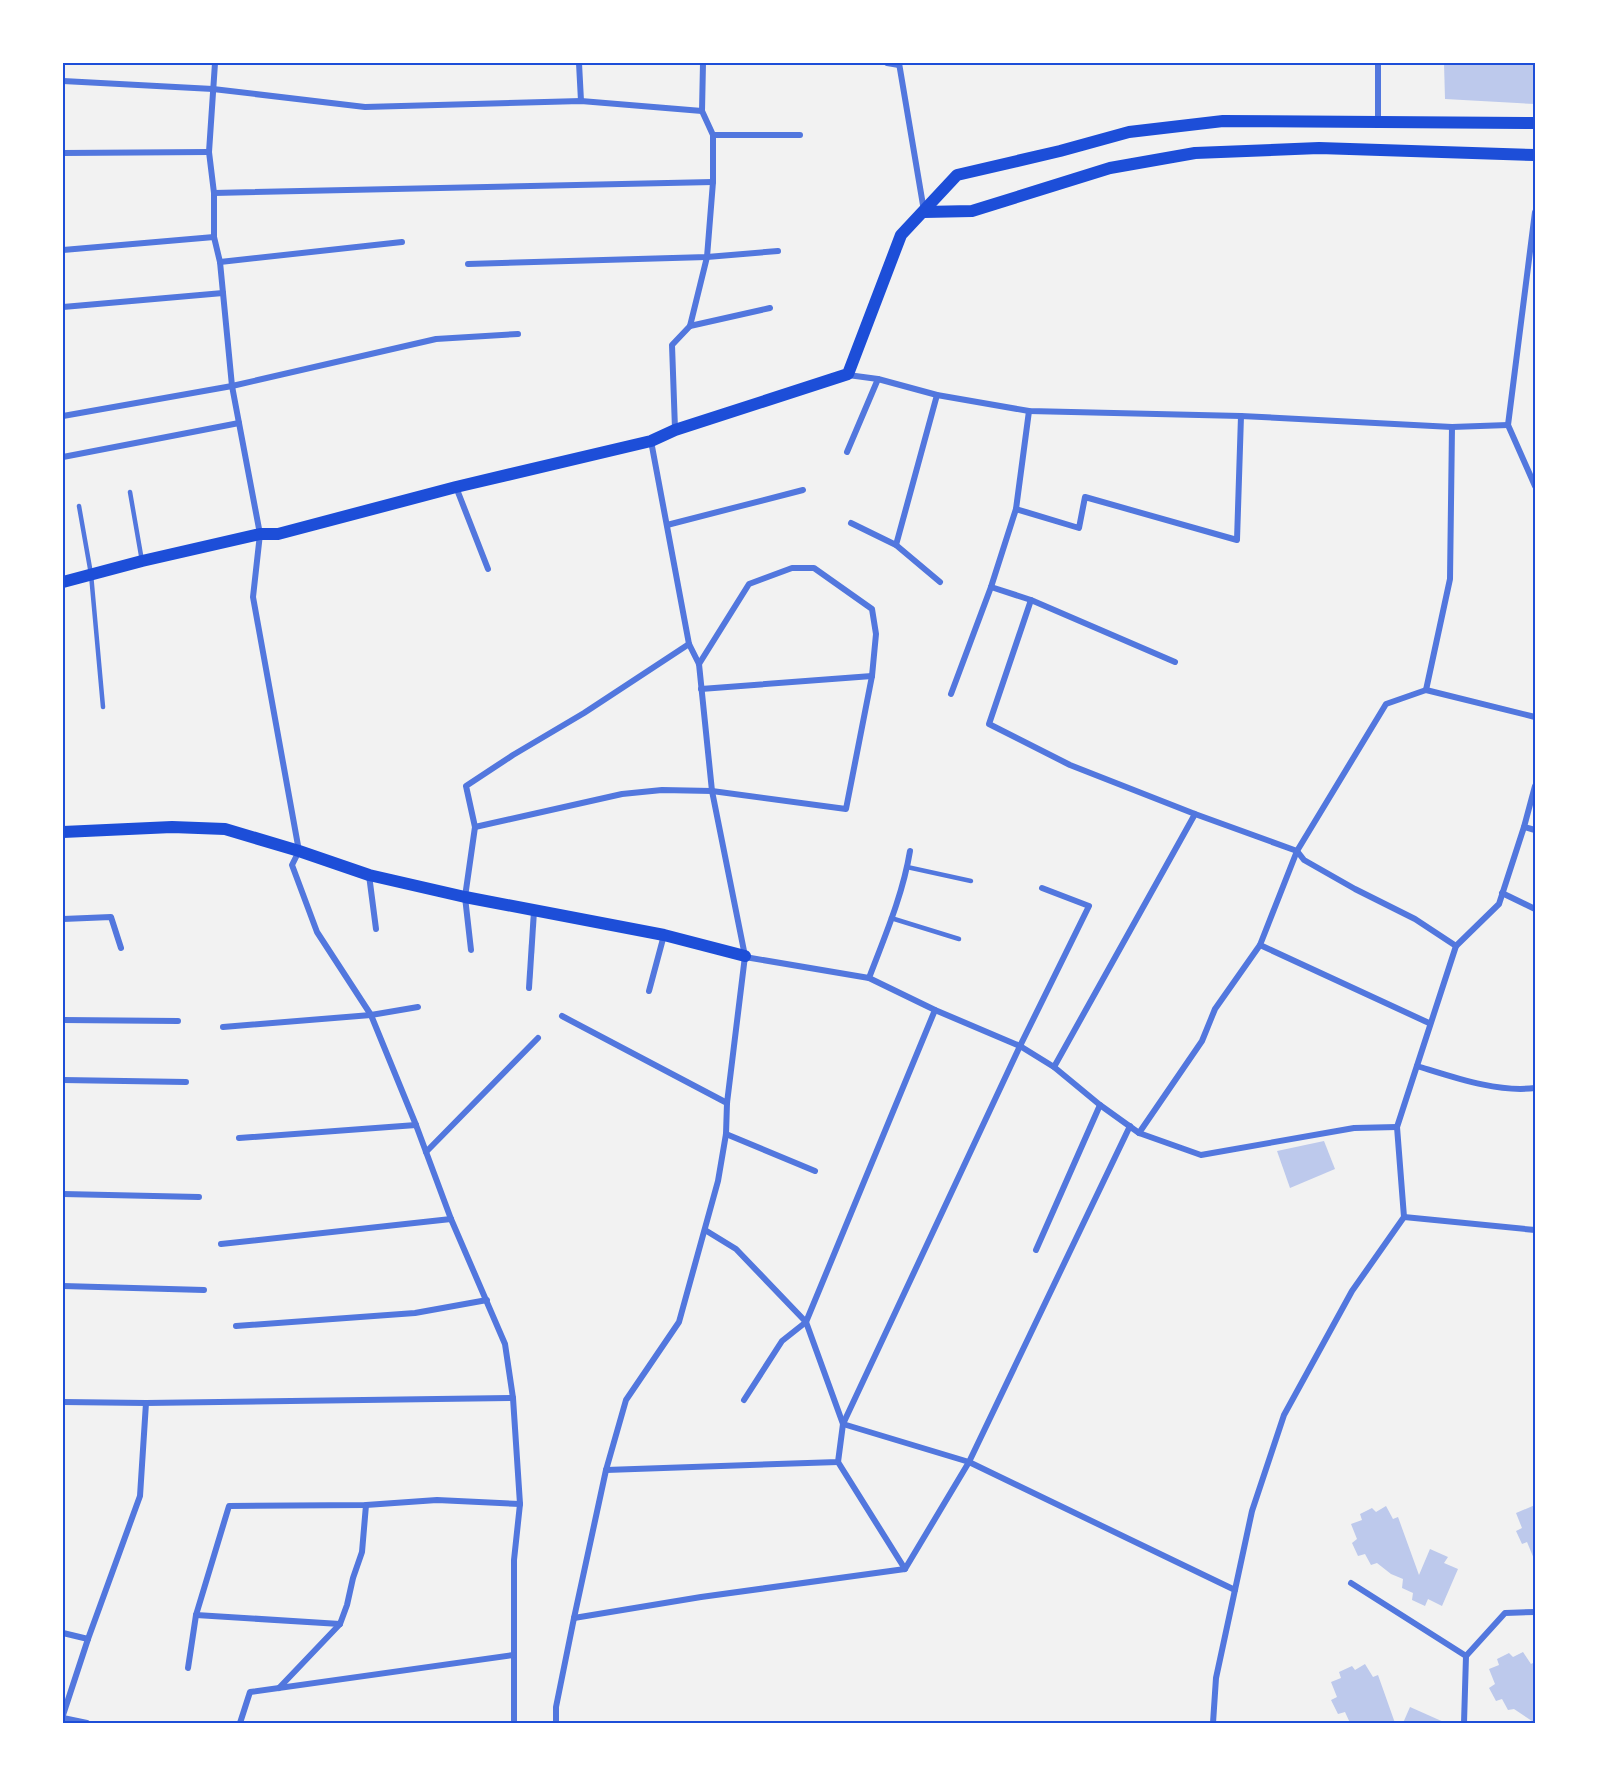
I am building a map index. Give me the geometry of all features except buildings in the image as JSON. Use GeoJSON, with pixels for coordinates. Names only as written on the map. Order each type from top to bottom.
{"type":"FeatureCollection","features":[{"type":"Feature","properties":{"kind":"main road"},"geometry":{"type":"LineString","coordinates":[[63,582],[260,534],[278,534],[456,487],[651,441],[675,430],[848,374],[901,235],[957,175],[1129,132],[1223,122],[1535,123]]}},
{"type":"Feature","properties":{"kind":"main road"},"geometry":{"type":"LineString","coordinates":[[924,212],[972,211],[1110,168],[1195,153],[1320,148],[1535,155]]}},
{"type":"Feature","properties":{"kind":"main road"},"geometry":{"type":"LineString","coordinates":[[63,832],[172,827],[225,829],[369,875],[465,897],[663,935],[745,957]]}},
{"type":"Feature","properties":{"kind":"street"},"geometry":{"type":"LineString","coordinates":[[215,63],[209,152],[214,193],[214,237],[220,262],[232,386],[260,534],[253,597],[299,851],[292,865],[317,932],[371,1015],[451,1219],[505,1344],[513,1398],[520,1504],[514,1560],[514,1723]]}},
{"type":"Feature","properties":{"kind":"street"},"geometry":{"type":"LineString","coordinates":[[579,63],[581,101]]}},
{"type":"Feature","properties":{"kind":"street"},"geometry":{"type":"LineString","coordinates":[[675,430],[672,345],[690,326],[707,257],[713,182],[713,135],[702,111],[703,63]]}},
{"type":"Feature","properties":{"kind":"street"},"geometry":{"type":"LineString","coordinates":[[887,63],[899,64],[924,212]]}},
{"type":"Feature","properties":{"kind":"street"},"geometry":{"type":"LineString","coordinates":[[1378,63],[1378,122]]}},
{"type":"Feature","properties":{"kind":"street"},"geometry":{"type":"LineString","coordinates":[[63,81],[213,89],[365,107],[581,101],[702,111]]}},
{"type":"Feature","properties":{"kind":"street"},"geometry":{"type":"LineString","coordinates":[[713,135],[800,135]]}},
{"type":"Feature","properties":{"kind":"street"},"geometry":{"type":"LineString","coordinates":[[63,153],[209,152]]}},
{"type":"Feature","properties":{"kind":"street"},"geometry":{"type":"LineString","coordinates":[[214,193],[713,182]]}},
{"type":"Feature","properties":{"kind":"street"},"geometry":{"type":"LineString","coordinates":[[1535,212],[1508,425],[1535,486]]}},
{"type":"Feature","properties":{"kind":"street"},"geometry":{"type":"LineString","coordinates":[[63,250],[214,237]]}},
{"type":"Feature","properties":{"kind":"street"},"geometry":{"type":"LineString","coordinates":[[220,262],[402,242]]}},
{"type":"Feature","properties":{"kind":"street"},"geometry":{"type":"LineString","coordinates":[[468,264],[707,257],[778,251]]}},
{"type":"Feature","properties":{"kind":"street"},"geometry":{"type":"LineString","coordinates":[[63,307],[223,293]]}},
{"type":"Feature","properties":{"kind":"street"},"geometry":{"type":"LineString","coordinates":[[690,326],[770,309]]}},
{"type":"Feature","properties":{"kind":"street"},"geometry":{"type":"LineString","coordinates":[[63,416],[232,386],[436,339],[518,334]]}},
{"type":"Feature","properties":{"kind":"street"},"geometry":{"type":"LineString","coordinates":[[848,374],[878,379],[937,395],[1029,411],[1241,416],[1452,427],[1508,425]]}},
{"type":"Feature","properties":{"kind":"street"},"geometry":{"type":"LineString","coordinates":[[847,452],[878,379]]}},
{"type":"Feature","properties":{"kind":"street"},"geometry":{"type":"LineString","coordinates":[[896,545],[937,395]]}},
{"type":"Feature","properties":{"kind":"street"},"geometry":{"type":"LineString","coordinates":[[951,694],[991,587],[1016,509],[1029,411]]}},
{"type":"Feature","properties":{"kind":"street"},"geometry":{"type":"LineString","coordinates":[[1016,509],[1079,528],[1085,497],[1237,540],[1241,416]]}},
{"type":"Feature","properties":{"kind":"street"},"geometry":{"type":"LineString","coordinates":[[63,457],[239,423]]}},
{"type":"Feature","properties":{"kind":"street"},"geometry":{"type":"LineString","coordinates":[[1426,690],[1450,579],[1452,427]]}},
{"type":"Feature","properties":{"kind":"street"},"geometry":{"type":"LineString","coordinates":[[556,1723],[556,1707],[606,1470],[626,1400],[679,1322],[718,1181],[726,1134],[727,1103],[745,957],[712,791],[699,664],[689,644],[651,441]]}},
{"type":"Feature","properties":{"kind":"street"},"geometry":{"type":"LineString","coordinates":[[456,487],[488,569]]}},
{"type":"Feature","properties":{"kind":"street"},"geometry":{"type":"LineString","coordinates":[[667,525],[803,490]]}},
{"type":"Feature","properties":{"kind":"street"},"geometry":{"type":"LineString","coordinates":[[851,522],[896,545],[940,582]]}},
{"type":"Feature","properties":{"kind":"street"},"geometry":{"type":"LineString","coordinates":[[475,827],[622,794],[662,790],[712,791],[846,810],[872,676],[876,634],[872,609],[814,568],[792,568],[749,584],[699,664]]}},
{"type":"Feature","properties":{"kind":"street"},"geometry":{"type":"LineString","coordinates":[[991,587],[1031,600],[1174,662]]}},
{"type":"Feature","properties":{"kind":"street"},"geometry":{"type":"LineString","coordinates":[[1031,600],[989,724],[1070,765],[1297,851],[1304,860],[1415,920],[1456,946]]}},
{"type":"Feature","properties":{"kind":"street"},"geometry":{"type":"LineString","coordinates":[[471,950],[465,897],[475,827],[466,786],[584,713],[689,644]]}},
{"type":"Feature","properties":{"kind":"street"},"geometry":{"type":"LineString","coordinates":[[701,688],[872,676]]}},
{"type":"Feature","properties":{"kind":"street"},"geometry":{"type":"LineString","coordinates":[[1139,1133],[1202,1041],[1215,1009],[1260,945],[1297,851],[1386,704],[1426,690],[1535,717]]}},
{"type":"Feature","properties":{"kind":"street"},"geometry":{"type":"LineString","coordinates":[[1213,1723],[1216,1678],[1252,1511],[1284,1415],[1352,1291],[1404,1217],[1397,1127],[1429,1023],[1456,946],[1499,904],[1535,786]]}},
{"type":"Feature","properties":{"kind":"street"},"geometry":{"type":"LineString","coordinates":[[1054,1067],[1195,814]]}},
{"type":"Feature","properties":{"kind":"street"},"geometry":{"type":"LineString","coordinates":[[1524,826],[1535,830]]}},
{"type":"Feature","properties":{"kind":"street"},"geometry":{"type":"LineString","coordinates":[[869,978],[891,918],[910,851]]}},
{"type":"Feature","properties":{"kind":"street"},"geometry":{"type":"LineString","coordinates":[[369,875],[376,929]]}},
{"type":"Feature","properties":{"kind":"street"},"geometry":{"type":"LineString","coordinates":[[905,1569],[838,1462],[843,1424],[1020,1047],[1089,906],[1042,888]]}},
{"type":"Feature","properties":{"kind":"street"},"geometry":{"type":"LineString","coordinates":[[1502,893],[1535,909]]}},
{"type":"Feature","properties":{"kind":"street"},"geometry":{"type":"LineString","coordinates":[[529,988],[534,911]]}},
{"type":"Feature","properties":{"kind":"street"},"geometry":{"type":"LineString","coordinates":[[63,919],[111,917],[121,948]]}},
{"type":"Feature","properties":{"kind":"street"},"geometry":{"type":"LineString","coordinates":[[649,991],[663,935]]}},
{"type":"Feature","properties":{"kind":"street"},"geometry":{"type":"LineString","coordinates":[[1260,945],[1429,1023]]}},
{"type":"Feature","properties":{"kind":"street"},"geometry":{"type":"LineString","coordinates":[[745,957],[869,978],[1020,1047],[1054,1067],[1100,1105],[1139,1133],[1201,1155],[1354,1128],[1397,1127]]}},
{"type":"Feature","properties":{"kind":"street"},"geometry":{"type":"LineString","coordinates":[[223,1027],[371,1015],[418,1007]]}},
{"type":"Feature","properties":{"kind":"street"},"geometry":{"type":"LineString","coordinates":[[744,1400],[782,1341],[806,1322],[935,1010]]}},
{"type":"Feature","properties":{"kind":"street"},"geometry":{"type":"LineString","coordinates":[[562,1016],[727,1103]]}},
{"type":"Feature","properties":{"kind":"street"},"geometry":{"type":"LineString","coordinates":[[63,1020],[178,1021]]}},
{"type":"Feature","properties":{"kind":"street"},"geometry":{"type":"LineString","coordinates":[[426,1152],[538,1038]]}},
{"type":"Feature","properties":{"kind":"street"},"geometry":{"type":"LineString","coordinates":[[1417,1066],[1466,1081],[1522,1090],[1535,1088]]}},
{"type":"Feature","properties":{"kind":"street"},"geometry":{"type":"LineString","coordinates":[[63,1080],[186,1082]]}},
{"type":"Feature","properties":{"kind":"street"},"geometry":{"type":"LineString","coordinates":[[1036,1250],[1100,1105]]}},
{"type":"Feature","properties":{"kind":"street"},"geometry":{"type":"LineString","coordinates":[[239,1138],[416,1125]]}},
{"type":"Feature","properties":{"kind":"street"},"geometry":{"type":"LineString","coordinates":[[905,1569],[969,1462],[1130,1126]]}},
{"type":"Feature","properties":{"kind":"street"},"geometry":{"type":"LineString","coordinates":[[726,1134],[815,1171]]}},
{"type":"Feature","properties":{"kind":"street"},"geometry":{"type":"LineString","coordinates":[[63,1194],[199,1197]]}},
{"type":"Feature","properties":{"kind":"street"},"geometry":{"type":"LineString","coordinates":[[1404,1217],[1535,1230]]}},
{"type":"Feature","properties":{"kind":"street"},"geometry":{"type":"LineString","coordinates":[[221,1244],[451,1219]]}},
{"type":"Feature","properties":{"kind":"street"},"geometry":{"type":"LineString","coordinates":[[705,1230],[736,1249],[806,1322],[843,1424]]}},
{"type":"Feature","properties":{"kind":"street"},"geometry":{"type":"LineString","coordinates":[[63,1286],[204,1290]]}},
{"type":"Feature","properties":{"kind":"street"},"geometry":{"type":"LineString","coordinates":[[236,1326],[415,1313],[487,1300]]}},
{"type":"Feature","properties":{"kind":"street"},"geometry":{"type":"LineString","coordinates":[[63,1402],[513,1398]]}},
{"type":"Feature","properties":{"kind":"street"},"geometry":{"type":"LineString","coordinates":[[87,1723],[63,1717],[88,1639],[140,1496],[146,1403]]}},
{"type":"Feature","properties":{"kind":"street"},"geometry":{"type":"LineString","coordinates":[[843,1424],[969,1462],[1235,1590]]}},
{"type":"Feature","properties":{"kind":"street"},"geometry":{"type":"LineString","coordinates":[[606,1470],[838,1462]]}},
{"type":"Feature","properties":{"kind":"street"},"geometry":{"type":"LineString","coordinates":[[188,1668],[196,1615],[229,1506],[366,1505],[437,1500],[520,1504]]}},
{"type":"Feature","properties":{"kind":"street"},"geometry":{"type":"LineString","coordinates":[[279,1688],[340,1624],[362,1552],[366,1505]]}},
{"type":"Feature","properties":{"kind":"street"},"geometry":{"type":"LineString","coordinates":[[574,1618],[701,1597],[905,1569]]}},
{"type":"Feature","properties":{"kind":"street"},"geometry":{"type":"LineString","coordinates":[[1351,1582],[1466,1656]]}},
{"type":"Feature","properties":{"kind":"street"},"geometry":{"type":"LineString","coordinates":[[1464,1723],[1466,1656],[1505,1613],[1535,1612]]}},
{"type":"Feature","properties":{"kind":"street"},"geometry":{"type":"LineString","coordinates":[[196,1615],[340,1624]]}},
{"type":"Feature","properties":{"kind":"street"},"geometry":{"type":"LineString","coordinates":[[63,1633],[88,1639]]}},
{"type":"Feature","properties":{"kind":"street"},"geometry":{"type":"LineString","coordinates":[[240,1723],[250,1692],[513,1655]]}},
{"type":"Feature","properties":{"kind":"lane"},"geometry":{"type":"LineString","coordinates":[[130,492],[142,561]]}},
{"type":"Feature","properties":{"kind":"lane"},"geometry":{"type":"LineString","coordinates":[[80,506],[91,574],[103,707]]}},
{"type":"Feature","properties":{"kind":"lane"},"geometry":{"type":"LineString","coordinates":[[907,867],[971,881]]}},
{"type":"Feature","properties":{"kind":"lane"},"geometry":{"type":"LineString","coordinates":[[891,918],[959,939]]}}]}
